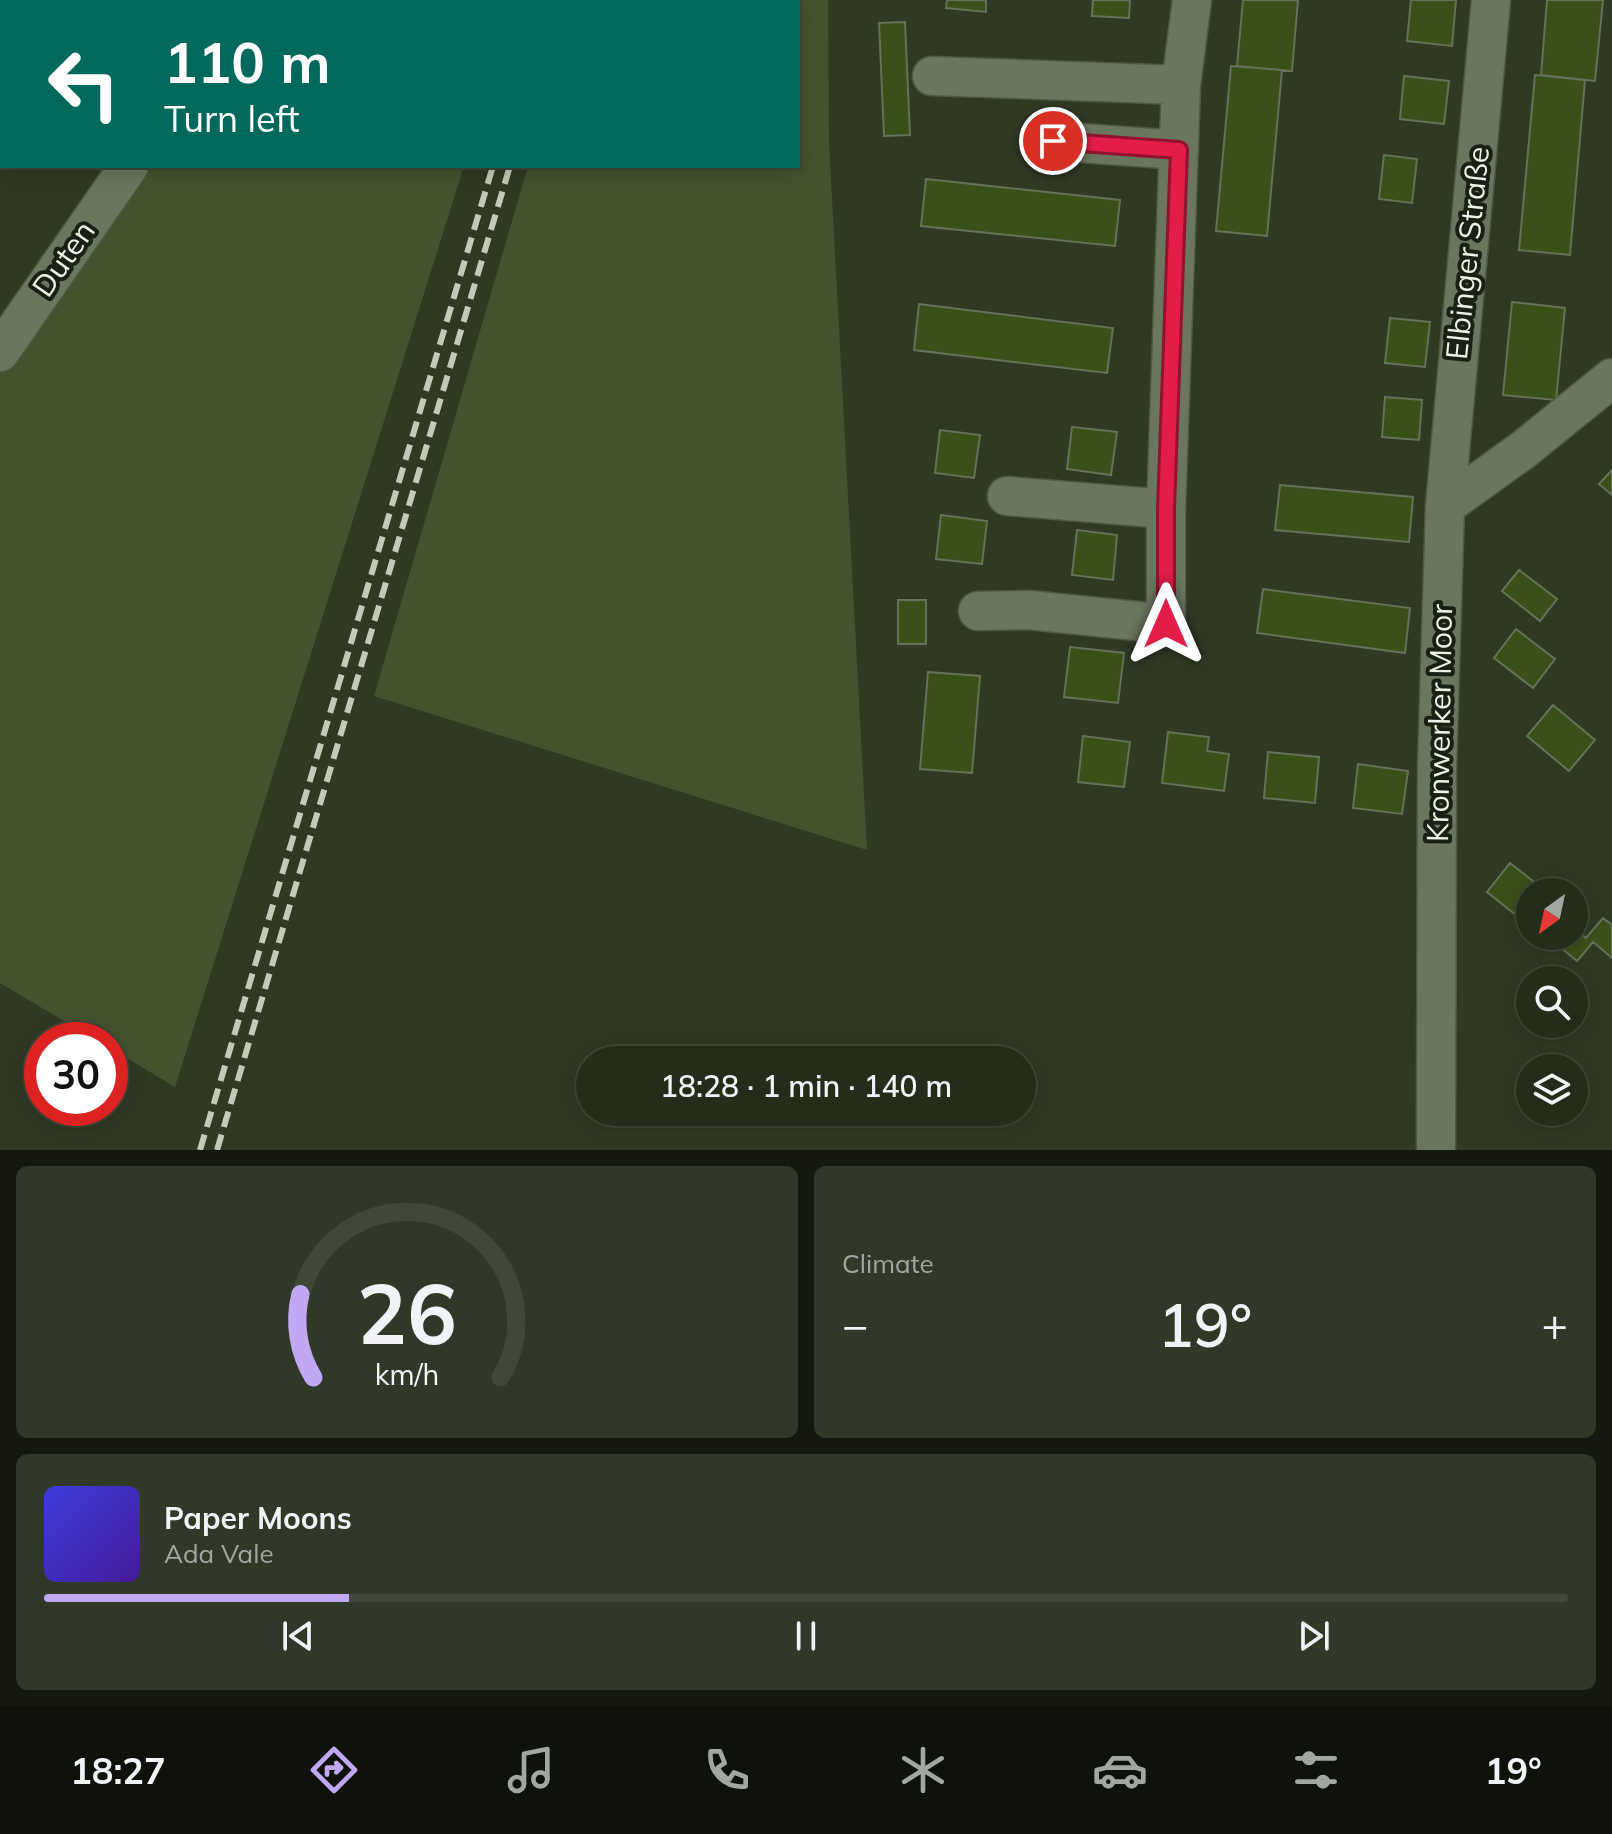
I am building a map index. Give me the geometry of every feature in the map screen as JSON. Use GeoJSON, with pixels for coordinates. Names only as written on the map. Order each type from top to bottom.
{"type":"FeatureCollection","features":[{"type":"Feature","properties":{"kind":"street"},"geometry":{"type":"LineString","coordinates":[[978,611],[1029,610],[1166,624],[1166,509],[1181,85],[1192,0]]}},
{"type":"Feature","properties":{"kind":"street","name":"Elbinger Straße"},"geometry":{"type":"LineString","coordinates":[[1445,506],[1491,0]]}},
{"type":"Feature","properties":{"kind":"street"},"geometry":{"type":"LineString","coordinates":[[932,76],[1181,85]]}},
{"type":"Feature","properties":{"kind":"street"},"geometry":{"type":"LineString","coordinates":[[1053,141],[1179,150]]}},
{"type":"Feature","properties":{"kind":"street","name":"Duten"},"geometry":{"type":"LineString","coordinates":[[0,352],[128,168]]}},
{"type":"Feature","properties":{"kind":"street"},"geometry":{"type":"LineString","coordinates":[[1445,506],[1523,450],[1612,378]]}},
{"type":"Feature","properties":{"kind":"street"},"geometry":{"type":"LineString","coordinates":[[1007,496],[1166,509]]}},
{"type":"Feature","properties":{"kind":"street","name":"Kronwerker Moor"},"geometry":{"type":"LineString","coordinates":[[1436,1150],[1437,768],[1445,506]]}},
{"type":"Feature","properties":{"kind":"green space"},"geometry":{"type":"Polygon","coordinates":[[[800,0],[828,0],[829,142],[867,850],[374,696],[527,168],[800,168],[800,0]]]}},
{"type":"Feature","properties":{"kind":"green space"},"geometry":{"type":"Polygon","coordinates":[[[128,168],[463,168],[175,1087],[128,1059],[128,1022],[66,1022],[0,983],[0,352],[128,168]]]}},
{"type":"Feature","properties":{"kind":"building"},"geometry":{"type":"Polygon","coordinates":[[[947,0],[986,0],[986,12],[946,8],[947,0]]]}},
{"type":"Feature","properties":{"kind":"building"},"geometry":{"type":"Polygon","coordinates":[[[1093,0],[1130,0],[1129,18],[1092,16],[1093,0]]]}},
{"type":"Feature","properties":{"kind":"building"},"geometry":{"type":"Polygon","coordinates":[[[1243,0],[1298,0],[1292,71],[1237,66],[1243,0]]]}},
{"type":"Feature","properties":{"kind":"building"},"geometry":{"type":"Polygon","coordinates":[[[1411,0],[1456,0],[1452,46],[1407,41],[1411,0]]]}},
{"type":"Feature","properties":{"kind":"building"},"geometry":{"type":"Polygon","coordinates":[[[1547,0],[1603,0],[1595,81],[1541,75],[1547,0]]]}},
{"type":"Feature","properties":{"kind":"building"},"geometry":{"type":"Polygon","coordinates":[[[905,22],[910,135],[884,136],[879,23],[905,22]]]}},
{"type":"Feature","properties":{"kind":"building"},"geometry":{"type":"Polygon","coordinates":[[[1231,66],[1282,70],[1267,236],[1216,231],[1231,66]]]}},
{"type":"Feature","properties":{"kind":"building"},"geometry":{"type":"Polygon","coordinates":[[[1535,75],[1585,80],[1570,255],[1519,250],[1535,75]]]}},
{"type":"Feature","properties":{"kind":"building"},"geometry":{"type":"Polygon","coordinates":[[[1404,76],[1449,81],[1444,124],[1400,119],[1404,76]]]}},
{"type":"Feature","properties":{"kind":"building"},"geometry":{"type":"Polygon","coordinates":[[[1384,155],[1417,159],[1412,203],[1379,199],[1384,155]]]}},
{"type":"Feature","properties":{"kind":"building"},"geometry":{"type":"Polygon","coordinates":[[[926,179],[1120,200],[1115,246],[921,226],[926,179]]]}},
{"type":"Feature","properties":{"kind":"building"},"geometry":{"type":"Polygon","coordinates":[[[1512,302],[1565,308],[1556,400],[1503,395],[1512,302]]]}},
{"type":"Feature","properties":{"kind":"building"},"geometry":{"type":"Polygon","coordinates":[[[919,304],[1113,328],[1107,373],[914,350],[919,304]]]}},
{"type":"Feature","properties":{"kind":"building"},"geometry":{"type":"Polygon","coordinates":[[[1390,318],[1430,322],[1425,367],[1385,363],[1390,318]]]}},
{"type":"Feature","properties":{"kind":"building"},"geometry":{"type":"Polygon","coordinates":[[[1385,397],[1422,400],[1419,440],[1382,437],[1385,397]]]}},
{"type":"Feature","properties":{"kind":"building"},"geometry":{"type":"Polygon","coordinates":[[[1072,427],[1117,432],[1111,475],[1067,469],[1072,427]]]}},
{"type":"Feature","properties":{"kind":"building"},"geometry":{"type":"Polygon","coordinates":[[[940,430],[980,435],[974,478],[935,473],[940,430]]]}},
{"type":"Feature","properties":{"kind":"building"},"geometry":{"type":"Polygon","coordinates":[[[1612,470],[1612,495],[1599,484],[1612,470]]]}},
{"type":"Feature","properties":{"kind":"building"},"geometry":{"type":"Polygon","coordinates":[[[1280,485],[1413,497],[1409,542],[1275,530],[1280,485]]]}},
{"type":"Feature","properties":{"kind":"building"},"geometry":{"type":"Polygon","coordinates":[[[941,515],[987,521],[982,564],[936,559],[941,515]]]}},
{"type":"Feature","properties":{"kind":"building"},"geometry":{"type":"Polygon","coordinates":[[[1077,530],[1117,535],[1113,580],[1072,575],[1077,530]]]}},
{"type":"Feature","properties":{"kind":"building"},"geometry":{"type":"Polygon","coordinates":[[[1519,570],[1557,599],[1540,621],[1502,591],[1519,570]]]}},
{"type":"Feature","properties":{"kind":"building"},"geometry":{"type":"Polygon","coordinates":[[[1263,589],[1410,608],[1405,653],[1257,633],[1263,589]]]}},
{"type":"Feature","properties":{"kind":"building"},"geometry":{"type":"Polygon","coordinates":[[[898,600],[926,600],[926,644],[898,644],[898,600]]]}},
{"type":"Feature","properties":{"kind":"building"},"geometry":{"type":"Polygon","coordinates":[[[1516,629],[1555,659],[1533,688],[1494,658],[1516,629]]]}},
{"type":"Feature","properties":{"kind":"building"},"geometry":{"type":"Polygon","coordinates":[[[1070,647],[1124,653],[1118,703],[1064,697],[1070,647]]]}},
{"type":"Feature","properties":{"kind":"building"},"geometry":{"type":"Polygon","coordinates":[[[928,672],[980,676],[972,773],[920,769],[928,672]]]}},
{"type":"Feature","properties":{"kind":"building"},"geometry":{"type":"Polygon","coordinates":[[[1553,705],[1595,740],[1569,771],[1527,736],[1553,705]]]}},
{"type":"Feature","properties":{"kind":"building"},"geometry":{"type":"Polygon","coordinates":[[[1168,732],[1209,737],[1207,751],[1229,754],[1224,791],[1162,783],[1168,732]]]}},
{"type":"Feature","properties":{"kind":"building"},"geometry":{"type":"Polygon","coordinates":[[[1083,736],[1130,742],[1124,787],[1078,782],[1083,736]]]}},
{"type":"Feature","properties":{"kind":"building"},"geometry":{"type":"Polygon","coordinates":[[[1268,752],[1319,757],[1315,803],[1264,798],[1268,752]]]}},
{"type":"Feature","properties":{"kind":"building"},"geometry":{"type":"Polygon","coordinates":[[[1358,764],[1408,771],[1402,814],[1353,808],[1358,764]]]}},
{"type":"Feature","properties":{"kind":"building"},"geometry":{"type":"Polygon","coordinates":[[[1510,863],[1529,878],[1516,878],[1516,915],[1487,892],[1510,863]]]}},
{"type":"Feature","properties":{"kind":"building"},"geometry":{"type":"Polygon","coordinates":[[[1603,918],[1612,925],[1612,958],[1593,942],[1588,948],[1588,936],[1603,918]]]}},
{"type":"Feature","properties":{"kind":"building"},"geometry":{"type":"Polygon","coordinates":[[[1564,950],[1586,950],[1577,961],[1564,950]]]}},
{"type":"Feature","properties":{"kind":"railway"},"geometry":{"type":"LineString","coordinates":[[200,1150],[492,168]]}},
{"type":"Feature","properties":{"kind":"railway"},"geometry":{"type":"LineString","coordinates":[[217,1150],[509,168]]}},
{"type":"Feature","properties":{"kind":"route"},"geometry":{"type":"LineString","coordinates":[[1053,141],[1179,150],[1166,509],[1166,624]]}}]}
